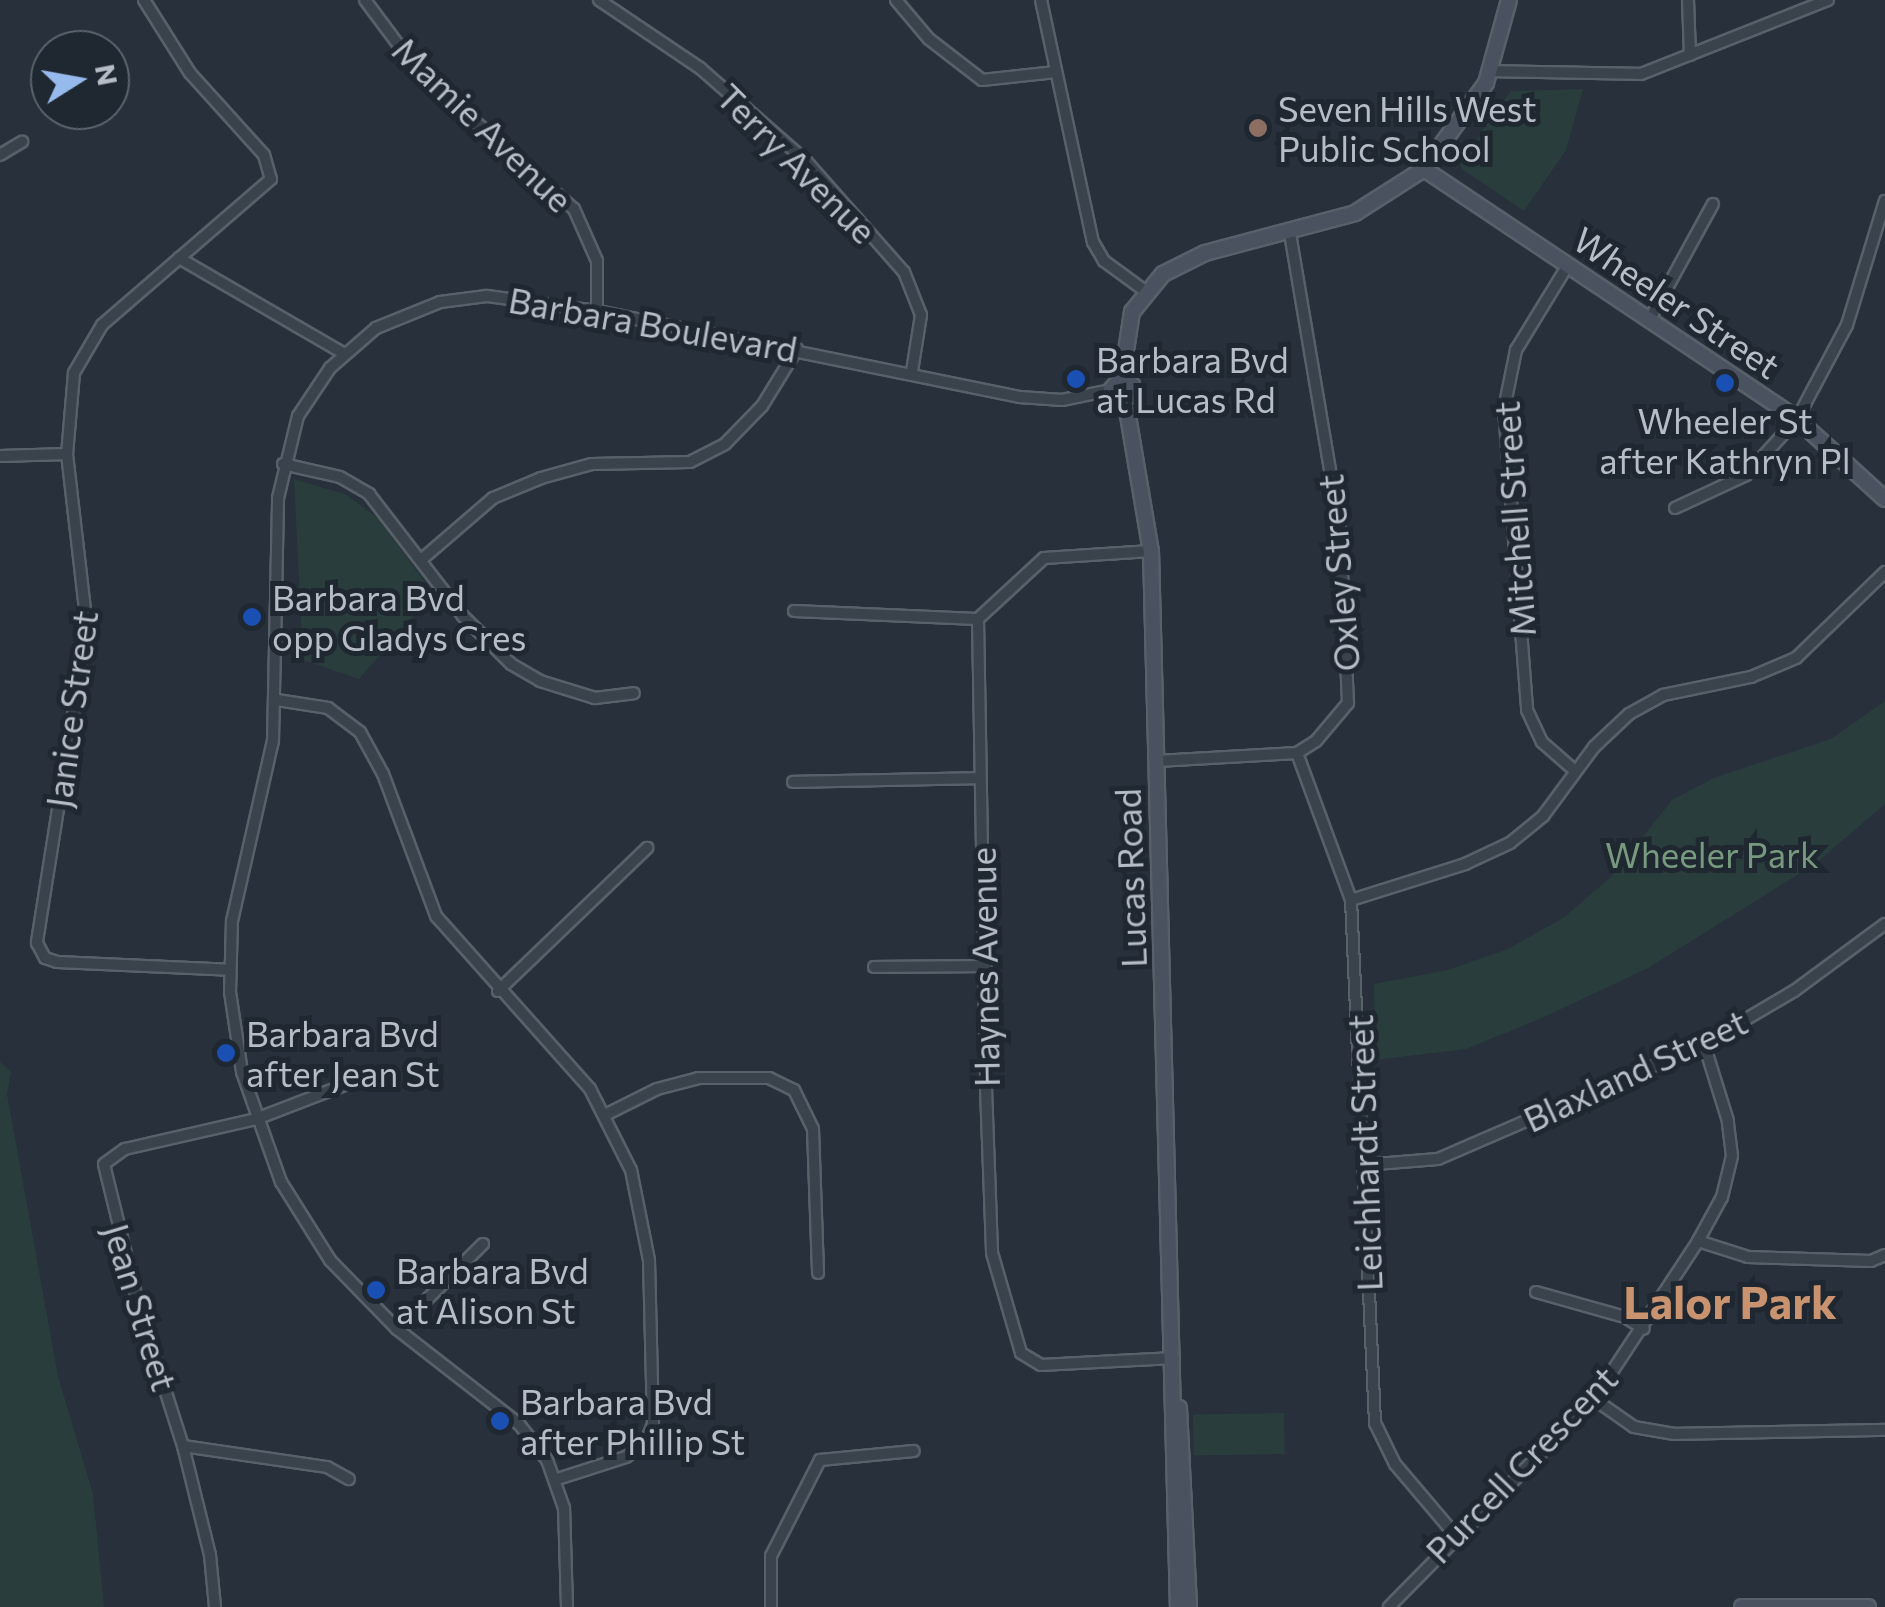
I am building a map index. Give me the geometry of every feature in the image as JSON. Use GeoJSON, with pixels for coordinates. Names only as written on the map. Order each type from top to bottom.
{"type":"FeatureCollection","features":[{"type":"Feature","properties":{"kind":"street","name":"Janice Street"},"geometry":{"type":"LineString","coordinates":[[144,0],[190,73],[264,154],[271,179],[179,258],[84,349],[70,393],[67,454],[88,626],[36,943],[45,958],[57,962],[230,970]]}},
{"type":"Feature","properties":{"kind":"street","name":"Mamie Avenue"},"geometry":{"type":"LineString","coordinates":[[364,0],[418,71],[574,209],[597,261],[597,310]]}},
{"type":"Feature","properties":{"kind":"street","name":"Terry Avenue"},"geometry":{"type":"LineString","coordinates":[[599,0],[700,68],[806,161],[904,272],[921,315],[912,371]]}},
{"type":"Feature","properties":{"kind":"street"},"geometry":{"type":"LineString","coordinates":[[896,0],[929,38],[982,80],[1056,72]]}},
{"type":"Feature","properties":{"kind":"street"},"geometry":{"type":"LineString","coordinates":[[1041,0],[1097,252],[1145,291]]}},
{"type":"Feature","properties":{"kind":"street"},"geometry":{"type":"LineString","coordinates":[[1125,398],[1110,390],[1122,376],[1127,325],[1145,291],[1205,253],[1290,234],[1355,213],[1424,169],[1464,122],[1491,70],[1509,0]]}},
{"type":"Feature","properties":{"kind":"street"},"geometry":{"type":"LineString","coordinates":[[1688,0],[1690,55]]}},
{"type":"Feature","properties":{"kind":"street"},"geometry":{"type":"LineString","coordinates":[[1491,70],[1641,74],[1828,0]]}},
{"type":"Feature","properties":{"kind":"street"},"geometry":{"type":"LineString","coordinates":[[0,155],[22,142]]}},
{"type":"Feature","properties":{"kind":"street","name":"Wheeler Street"},"geometry":{"type":"LineString","coordinates":[[1424,169],[1797,418],[1885,499]]}},
{"type":"Feature","properties":{"kind":"street"},"geometry":{"type":"LineString","coordinates":[[1675,508],[1740,479],[1797,418],[1847,324],[1885,201]]}},
{"type":"Feature","properties":{"kind":"street"},"geometry":{"type":"LineString","coordinates":[[1650,319],[1712,204]]}},
{"type":"Feature","properties":{"kind":"street","name":"Oxley Street"},"geometry":{"type":"LineString","coordinates":[[1290,234],[1340,530],[1348,703],[1316,741],[1297,753]]}},
{"type":"Feature","properties":{"kind":"street"},"geometry":{"type":"LineString","coordinates":[[179,258],[344,354]]}},
{"type":"Feature","properties":{"kind":"street","name":"Mitchell Street"},"geometry":{"type":"LineString","coordinates":[[1568,265],[1516,350],[1504,409],[1527,710],[1542,742],[1576,771]]}},
{"type":"Feature","properties":{"kind":"street","name":"Barbara Boulevard"},"geometry":{"type":"LineString","coordinates":[[567,1607],[566,1522],[557,1479],[519,1424],[397,1329],[308,1230],[256,1120],[238,1055],[230,970],[235,896],[277,700],[283,464],[306,401],[344,354],[394,318],[460,298],[511,297],[597,310],[1045,399],[1110,390]]}},
{"type":"Feature","properties":{"kind":"street"},"geometry":{"type":"LineString","coordinates":[[422,560],[493,498],[541,478],[592,464],[690,462],[725,444],[762,406],[797,349]]}},
{"type":"Feature","properties":{"kind":"street","name":"Lucas Road"},"geometry":{"type":"LineString","coordinates":[[1122,376],[1132,386],[1125,398],[1151,551],[1178,1607]]}},
{"type":"Feature","properties":{"kind":"street"},"geometry":{"type":"LineString","coordinates":[[0,456],[67,454]]}},
{"type":"Feature","properties":{"kind":"street"},"geometry":{"type":"LineString","coordinates":[[283,464],[357,484],[385,509],[422,560],[510,664],[540,681],[595,698],[634,693]]}},
{"type":"Feature","properties":{"kind":"street"},"geometry":{"type":"LineString","coordinates":[[794,611],[978,619],[1044,558],[1151,551]]}},
{"type":"Feature","properties":{"kind":"street"},"geometry":{"type":"LineString","coordinates":[[1351,900],[1502,848],[1543,816],[1610,730],[1653,700],[1760,674],[1804,653],[1885,572]]}},
{"type":"Feature","properties":{"kind":"street","name":"Haynes Avenue"},"geometry":{"type":"LineString","coordinates":[[978,619],[992,1253],[1018,1346],[1041,1365],[1174,1358]]}},
{"type":"Feature","properties":{"kind":"street"},"geometry":{"type":"LineString","coordinates":[[277,700],[328,708],[369,744],[436,916],[607,1114],[644,1216],[654,1424],[645,1444],[626,1457],[557,1479]]}},
{"type":"Feature","properties":{"kind":"street"},"geometry":{"type":"LineString","coordinates":[[1156,760],[1297,753]]}},
{"type":"Feature","properties":{"kind":"street","name":"Leichhardt Street"},"geometry":{"type":"LineString","coordinates":[[1297,753],[1351,900],[1375,1423],[1395,1464],[1456,1536]]}},
{"type":"Feature","properties":{"kind":"street"},"geometry":{"type":"LineString","coordinates":[[794,782],[980,778]]}},
{"type":"Feature","properties":{"kind":"street"},"geometry":{"type":"LineString","coordinates":[[498,991],[647,848]]}},
{"type":"Feature","properties":{"kind":"street","name":"Blaxland Street"},"geometry":{"type":"LineString","coordinates":[[1364,1165],[1438,1159],[1704,1044],[1794,991],[1885,924]]}},
{"type":"Feature","properties":{"kind":"street"},"geometry":{"type":"LineString","coordinates":[[874,967],[986,966]]}},
{"type":"Feature","properties":{"kind":"street","name":"Purcell Crescent"},"geometry":{"type":"LineString","coordinates":[[1390,1607],[1594,1399],[1644,1329],[1698,1241],[1722,1197],[1732,1156],[1728,1120],[1704,1044]]}},
{"type":"Feature","properties":{"kind":"street"},"geometry":{"type":"LineString","coordinates":[[256,1120],[363,1078]]}},
{"type":"Feature","properties":{"kind":"street"},"geometry":{"type":"LineString","coordinates":[[607,1114],[657,1089],[699,1078],[769,1078],[794,1090],[813,1129],[818,1273]]}},
{"type":"Feature","properties":{"kind":"street","name":"Jean Street"},"geometry":{"type":"LineString","coordinates":[[215,1607],[210,1556],[183,1446],[103,1170],[108,1158],[125,1149],[256,1120]]}},
{"type":"Feature","properties":{"kind":"street"},"geometry":{"type":"LineString","coordinates":[[1698,1241],[1757,1258],[1871,1261],[1885,1255]]}},
{"type":"Feature","properties":{"kind":"street"},"geometry":{"type":"LineString","coordinates":[[397,1329],[483,1244]]}},
{"type":"Feature","properties":{"kind":"street"},"geometry":{"type":"LineString","coordinates":[[1536,1292],[1625,1318],[1644,1329]]}},
{"type":"Feature","properties":{"kind":"street","name":"Lucas Road"},"geometry":{"type":"LineString","coordinates":[[1174,1358],[1189,1607]]}},
{"type":"Feature","properties":{"kind":"street"},"geometry":{"type":"LineString","coordinates":[[1594,1399],[1634,1427],[1674,1434],[1885,1430]]}},
{"type":"Feature","properties":{"kind":"street"},"geometry":{"type":"LineString","coordinates":[[183,1446],[205,1444],[327,1467],[350,1479]]}},
{"type":"Feature","properties":{"kind":"street"},"geometry":{"type":"LineString","coordinates":[[771,1607],[771,1556],[820,1460],[914,1451]]}},
{"type":"Feature","properties":{"kind":"street"},"geometry":{"type":"LineString","coordinates":[[1742,1607],[1868,1607]]}},
{"type":"Feature","properties":{"kind":"green space"},"geometry":{"type":"Polygon","coordinates":[[[1583,89],[1566,150],[1524,211],[1462,169],[1460,162],[1511,91],[1583,89]]]}},
{"type":"Feature","properties":{"kind":"green space"},"geometry":{"type":"Polygon","coordinates":[[[294,479],[345,494],[378,518],[433,593],[359,679],[303,660],[294,479]]]}},
{"type":"Feature","properties":{"kind":"green space","name":"Wheeler Park"},"geometry":{"type":"Polygon","coordinates":[[[1885,701],[1885,804],[1815,864],[1648,968],[1544,1017],[1466,1049],[1375,1060],[1374,984],[1448,970],[1508,949],[1563,918],[1611,877],[1672,800],[1714,778],[1831,739],[1885,701]]]}},
{"type":"Feature","properties":{"kind":"green space"},"geometry":{"type":"Polygon","coordinates":[[[0,1062],[11,1072],[7,1094],[58,1376],[93,1494],[104,1607],[0,1607],[0,1062]]]}},
{"type":"Feature","properties":{"kind":"green space"},"geometry":{"type":"Polygon","coordinates":[[[1284,1413],[1285,1454],[1194,1456],[1193,1415],[1284,1413]]]}},
{"type":"Feature","properties":{"kind":"place","name":"Seven Hills West Public School"},"geometry":{"type":"Point","coordinates":[1258,128]}},
{"type":"Feature","properties":{"kind":"place","name":"Barbara Bvd at Lucas Rd"},"geometry":{"type":"Point","coordinates":[1076,379]}},
{"type":"Feature","properties":{"kind":"place","name":"Wheeler St after Kathryn Pl"},"geometry":{"type":"Point","coordinates":[1725,383]}},
{"type":"Feature","properties":{"kind":"place","name":"Barbara Bvd opp Gladys Cres"},"geometry":{"type":"Point","coordinates":[252,617]}},
{"type":"Feature","properties":{"kind":"place","name":"Barbara Bvd after Jean St"},"geometry":{"type":"Point","coordinates":[226,1053]}},
{"type":"Feature","properties":{"kind":"place","name":"Barbara Bvd at Alison St"},"geometry":{"type":"Point","coordinates":[376,1290]}},
{"type":"Feature","properties":{"kind":"place","name":"Barbara Bvd after Phillip St"},"geometry":{"type":"Point","coordinates":[500,1421]}},
{"type":"Feature","properties":{"kind":"district","name":"Lalor Park"},"geometry":{"type":"Point","coordinates":[1730,1301]}}]}
